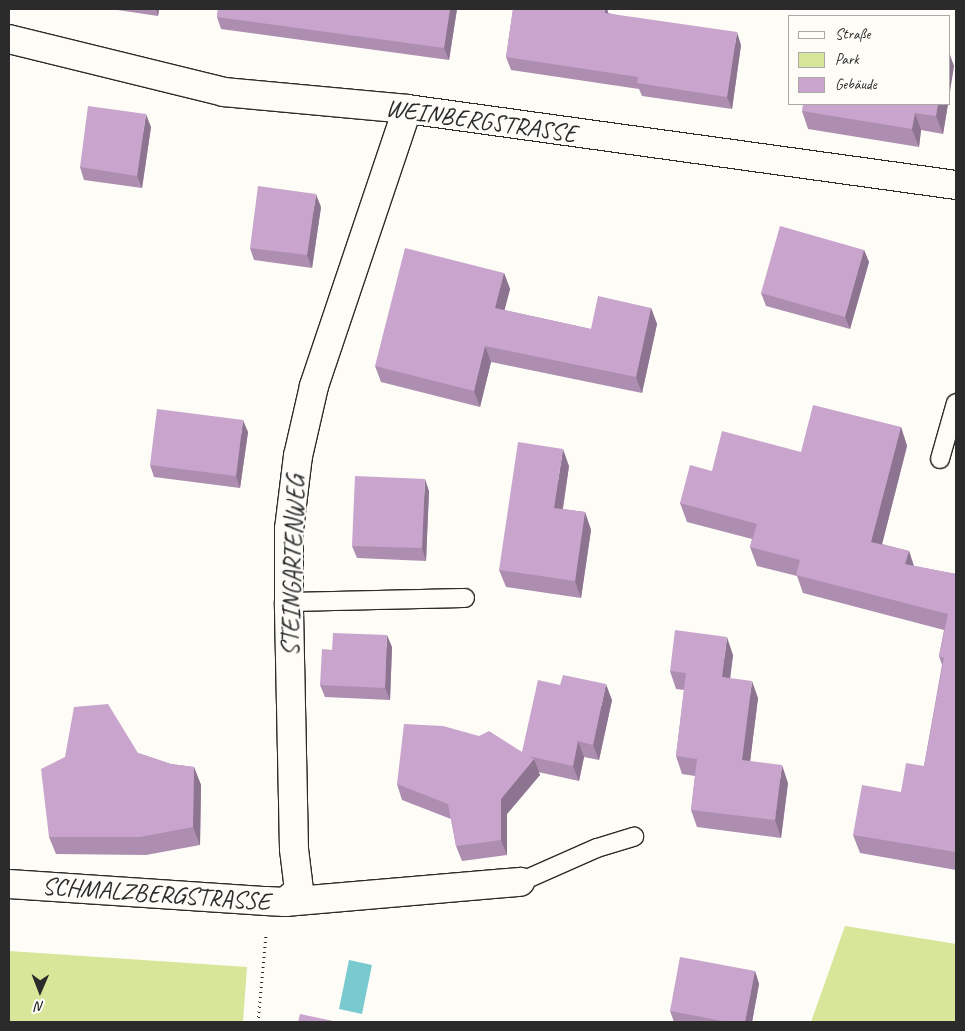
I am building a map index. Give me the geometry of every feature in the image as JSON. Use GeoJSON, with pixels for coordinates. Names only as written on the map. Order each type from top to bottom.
{"type":"FeatureCollection","features":[{"type":"Feature","properties":{"kind":"street","name":"WEINBERGSTRASSE"},"geometry":{"type":"LineString","coordinates":[[9,39],[224,92],[407,109],[956,185]]}},
{"type":"Feature","properties":{"kind":"street","name":"STEINGARTENWEG"},"geometry":{"type":"LineString","coordinates":[[284,898],[294,849],[289,529],[298,456],[314,386],[407,109]]}},
{"type":"Feature","properties":{"kind":"street","name":"SCHMALZBERGSTRASSE"},"geometry":{"type":"LineString","coordinates":[[9,884],[284,898],[520,882]]}},
{"type":"Feature","properties":{"kind":"lane"},"geometry":{"type":"LineString","coordinates":[[940,459],[956,403]]}},
{"type":"Feature","properties":{"kind":"lane"},"geometry":{"type":"LineString","coordinates":[[289,602],[465,598]]}},
{"type":"Feature","properties":{"kind":"lane"},"geometry":{"type":"LineString","coordinates":[[520,882],[597,848],[634,837]]}},
{"type":"Feature","properties":{"kind":"path"},"geometry":{"type":"LineString","coordinates":[[258,1022],[266,945],[284,898]]}},
{"type":"Feature","properties":{"kind":"green space"},"geometry":{"type":"Polygon","coordinates":[[[845,926],[956,944],[956,1022],[811,1022],[845,926]]]}},
{"type":"Feature","properties":{"kind":"green space"},"geometry":{"type":"Polygon","coordinates":[[[9,951],[247,967],[243,1022],[9,1022],[9,951]]]}},
{"type":"Feature","properties":{"kind":"water"},"geometry":{"type":"Polygon","coordinates":[[[349,960],[372,965],[362,1014],[339,1009],[349,960]]]}},
{"type":"Feature","properties":{"kind":"building"},"geometry":{"type":"Polygon","coordinates":[[[218,9],[450,9],[444,48],[217,17],[218,9]]]}},
{"type":"Feature","properties":{"kind":"building"},"geometry":{"type":"Polygon","coordinates":[[[513,9],[605,9],[605,13],[737,32],[727,97],[637,83],[638,77],[506,57],[513,9]]]}},
{"type":"Feature","properties":{"kind":"building"},"geometry":{"type":"Polygon","coordinates":[[[803,105],[938,105],[936,116],[915,113],[912,129],[802,111],[803,105]]]}},
{"type":"Feature","properties":{"kind":"building"},"geometry":{"type":"Polygon","coordinates":[[[88,106],[146,114],[137,176],[80,167],[88,106]]]}},
{"type":"Feature","properties":{"kind":"building"},"geometry":{"type":"Polygon","coordinates":[[[258,186],[316,194],[307,255],[250,248],[258,186]]]}},
{"type":"Feature","properties":{"kind":"building"},"geometry":{"type":"Polygon","coordinates":[[[780,226],[864,250],[845,317],[761,293],[780,226]]]}},
{"type":"Feature","properties":{"kind":"building"},"geometry":{"type":"Polygon","coordinates":[[[405,248],[504,273],[495,308],[591,329],[598,296],[651,308],[636,377],[485,346],[474,391],[375,366],[405,248]]]}},
{"type":"Feature","properties":{"kind":"building"},"geometry":{"type":"Polygon","coordinates":[[[813,405],[901,427],[871,542],[909,551],[905,564],[956,574],[956,852],[853,835],[862,785],[901,792],[906,763],[924,766],[944,658],[939,656],[948,614],[796,575],[800,560],[750,547],[757,524],[680,503],[690,465],[712,471],[722,431],[801,452],[813,405]]]}},
{"type":"Feature","properties":{"kind":"building"},"geometry":{"type":"Polygon","coordinates":[[[157,409],[243,420],[236,476],[150,465],[157,409]]]}},
{"type":"Feature","properties":{"kind":"building"},"geometry":{"type":"Polygon","coordinates":[[[518,442],[563,449],[554,508],[585,512],[575,581],[499,570],[518,442]]]}},
{"type":"Feature","properties":{"kind":"building"},"geometry":{"type":"Polygon","coordinates":[[[355,476],[425,479],[422,548],[352,546],[355,476]]]}},
{"type":"Feature","properties":{"kind":"building"},"geometry":{"type":"Polygon","coordinates":[[[675,630],[727,637],[722,677],[752,681],[742,760],[782,765],[775,820],[691,810],[697,759],[676,756],[686,673],[670,671],[675,630]]]}},
{"type":"Feature","properties":{"kind":"building"},"geometry":{"type":"Polygon","coordinates":[[[333,633],[387,635],[385,688],[320,685],[322,649],[332,650],[333,633]]]}},
{"type":"Feature","properties":{"kind":"building"},"geometry":{"type":"Polygon","coordinates":[[[563,675],[606,684],[593,745],[578,741],[573,766],[528,756],[534,759],[501,799],[501,840],[456,846],[448,804],[397,784],[404,724],[443,726],[479,736],[489,731],[522,752],[538,680],[560,685],[563,675]]]}},
{"type":"Feature","properties":{"kind":"building"},"geometry":{"type":"Polygon","coordinates":[[[108,704],[138,753],[171,764],[194,767],[193,827],[140,837],[49,837],[41,769],[65,757],[74,707],[108,704]]]}},
{"type":"Feature","properties":{"kind":"building"},"geometry":{"type":"Polygon","coordinates":[[[680,957],[755,971],[745,1022],[728,1022],[670,1011],[680,957]]]}},
{"type":"Feature","properties":{"kind":"building"},"geometry":{"type":"Polygon","coordinates":[[[300,1014],[338,1022],[298,1022],[300,1014]]]}}]}
